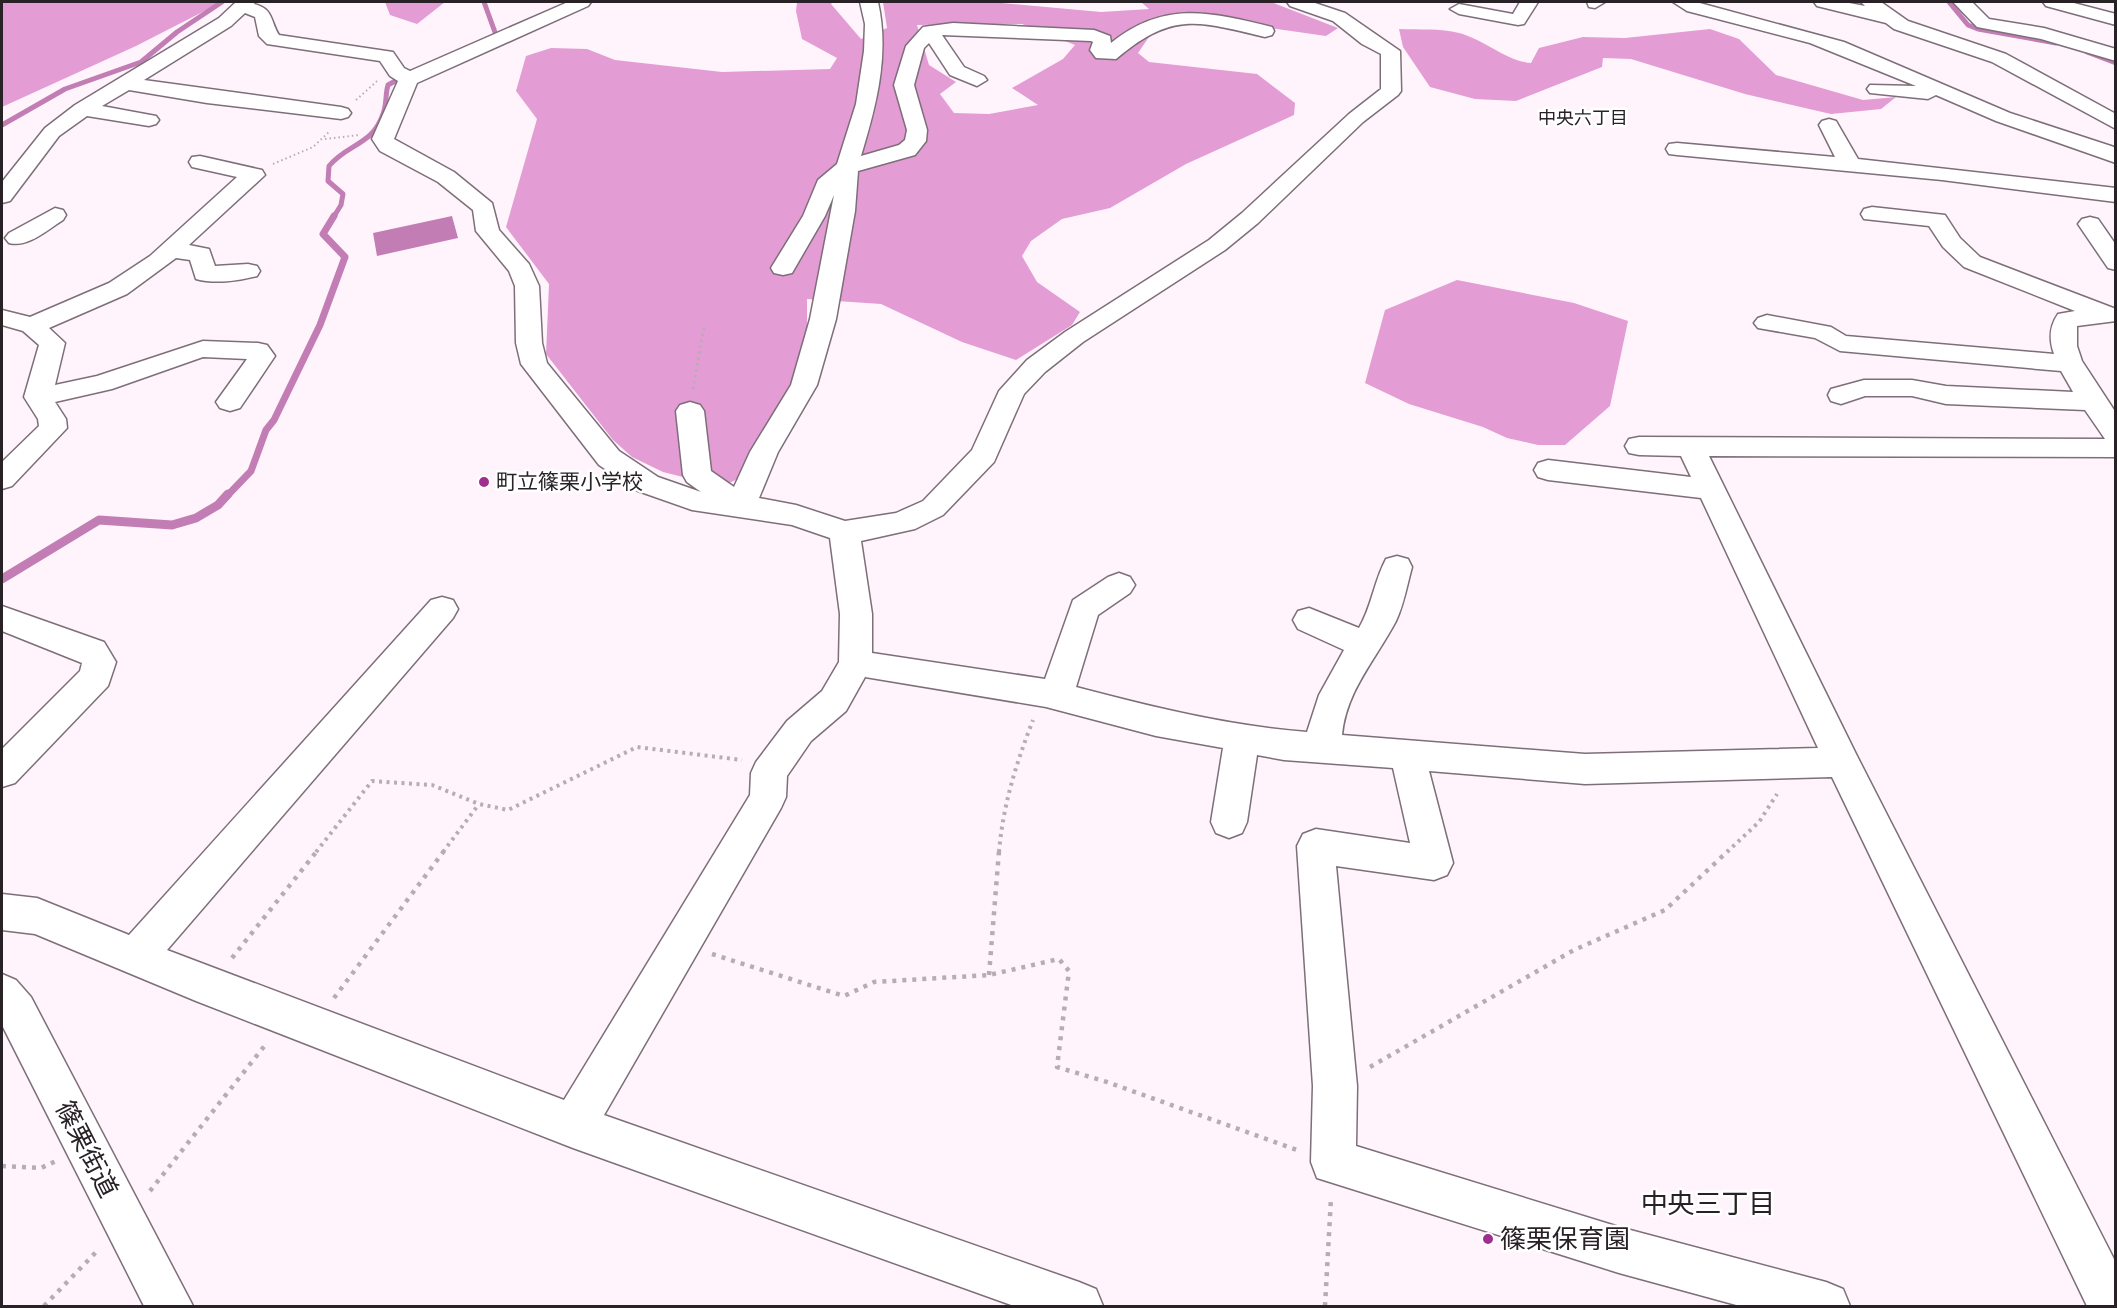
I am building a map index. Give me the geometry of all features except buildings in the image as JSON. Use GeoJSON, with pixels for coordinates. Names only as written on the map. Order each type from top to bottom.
{"type":"FeatureCollection","features":[{"type":"Feature","properties":{"kind":"street"},"geometry":{"type":"LineString","coordinates":[[403,76],[582,2]]}},
{"type":"Feature","properties":{"kind":"street"},"geometry":{"type":"LineString","coordinates":[[741,505],[765,452],[804,385],[824,319],[844,211],[848,167],[866,104],[874,51],[874,24],[869,2]]}},
{"type":"Feature","properties":{"kind":"street"},"geometry":{"type":"LineString","coordinates":[[403,76],[392,123],[383,139],[388,146],[446,177],[484,208],[488,231],[519,269],[527,286],[529,343],[534,364],[609,458],[648,484],[702,503],[741,505],[796,515],[844,532],[875,529],[904,522],[933,508],[984,455],[1012,391],[1036,366],[1074,337],[1217,245],[1250,218],[1356,118],[1391,91],[1390,51],[1369,40],[1339,17],[1296,2]]}},
{"type":"Feature","properties":{"kind":"street"},"geometry":{"type":"LineString","coordinates":[[1459,9],[1518,20],[1529,2]]}},
{"type":"Feature","properties":{"kind":"street"},"geometry":{"type":"LineString","coordinates":[[1682,2],[1693,7],[1814,38],[1856,52],[1930,96]]}},
{"type":"Feature","properties":{"kind":"street"},"geometry":{"type":"LineString","coordinates":[[1823,2],[1892,18]]}},
{"type":"Feature","properties":{"kind":"street"},"geometry":{"type":"LineString","coordinates":[[1870,2],[1901,25],[1999,58],[2115,123]]}},
{"type":"Feature","properties":{"kind":"street"},"geometry":{"type":"LineString","coordinates":[[1962,2],[1983,23],[2044,34],[2115,56]]}},
{"type":"Feature","properties":{"kind":"street"},"geometry":{"type":"LineString","coordinates":[[2052,2],[2115,20]]}},
{"type":"Feature","properties":{"kind":"street"},"geometry":{"type":"LineString","coordinates":[[2,196],[52,132],[124,83],[225,22],[242,3],[263,14],[268,36],[274,40],[386,56],[403,76]]}},
{"type":"Feature","properties":{"kind":"street"},"geometry":{"type":"LineString","coordinates":[[783,268],[814,216],[829,180],[848,167],[907,150],[915,141],[917,130],[904,85],[915,46],[930,31],[953,29],[1094,36],[1103,40],[1100,50],[1103,54],[1109,55],[1149,24],[1166,19],[1218,19],[1265,31]]}},
{"type":"Feature","properties":{"kind":"street"},"geometry":{"type":"LineString","coordinates":[[930,31],[957,71],[977,80]]}},
{"type":"Feature","properties":{"kind":"street"},"geometry":{"type":"LineString","coordinates":[[1999,58],[2038,59]]}},
{"type":"Feature","properties":{"kind":"street"},"geometry":{"type":"LineString","coordinates":[[2068,61],[2092,64],[2115,72]]}},
{"type":"Feature","properties":{"kind":"street"},"geometry":{"type":"LineString","coordinates":[[124,83],[207,97],[341,113]]}},
{"type":"Feature","properties":{"kind":"street"},"geometry":{"type":"LineString","coordinates":[[1877,88],[1930,96],[2101,148],[2115,157]]}},
{"type":"Feature","properties":{"kind":"street"},"geometry":{"type":"LineString","coordinates":[[82,110],[149,120]]}},
{"type":"Feature","properties":{"kind":"street"},"geometry":{"type":"LineString","coordinates":[[1829,125],[1849,163]]}},
{"type":"Feature","properties":{"kind":"street"},"geometry":{"type":"LineString","coordinates":[[1677,149],[1849,163],[2115,195]]}},
{"type":"Feature","properties":{"kind":"street"},"geometry":{"type":"LineString","coordinates":[[2,162],[28,163]]}},
{"type":"Feature","properties":{"kind":"street"},"geometry":{"type":"LineString","coordinates":[[32,326],[129,282],[172,250],[232,190],[262,170],[200,162]]}},
{"type":"Feature","properties":{"kind":"street"},"geometry":{"type":"LineString","coordinates":[[1872,214],[1937,220],[1951,242],[1972,262],[2112,315]]}},
{"type":"Feature","properties":{"kind":"street"},"geometry":{"type":"LineString","coordinates":[[7,240],[55,215]]}},
{"type":"Feature","properties":{"kind":"street"},"geometry":{"type":"LineString","coordinates":[[2090,224],[2115,263]]}},
{"type":"Feature","properties":{"kind":"street"},"geometry":{"type":"LineString","coordinates":[[172,250],[201,254],[205,273],[248,271]]}},
{"type":"Feature","properties":{"kind":"street"},"geometry":{"type":"LineString","coordinates":[[2112,315],[2067,319],[2062,327],[2062,343],[2071,364],[2115,434]]}},
{"type":"Feature","properties":{"kind":"street"},"geometry":{"type":"LineString","coordinates":[[2,317],[32,326],[52,343],[38,397],[52,419],[53,428],[2,479]]}},
{"type":"Feature","properties":{"kind":"street"},"geometry":{"type":"LineString","coordinates":[[1767,323],[1822,332],[1840,343],[2071,364]]}},
{"type":"Feature","properties":{"kind":"street"},"geometry":{"type":"LineString","coordinates":[[38,397],[103,383],[203,349],[258,351],[262,356],[230,402]]}},
{"type":"Feature","properties":{"kind":"street"},"geometry":{"type":"LineString","coordinates":[[1841,395],[1864,388],[1912,388],[1946,395],[2094,402]]}},
{"type":"Feature","properties":{"kind":"street"},"geometry":{"type":"LineString","coordinates":[[690,411],[697,475],[741,505]]}},
{"type":"Feature","properties":{"kind":"street"},"geometry":{"type":"LineString","coordinates":[[1639,446],[2115,448]]}},
{"type":"Feature","properties":{"kind":"street"},"geometry":{"type":"LineString","coordinates":[[1691,447],[1842,762],[2112,1306]]}},
{"type":"Feature","properties":{"kind":"street"},"geometry":{"type":"LineString","coordinates":[[1548,470],[1711,489]]}},
{"type":"Feature","properties":{"kind":"street"},"geometry":{"type":"LineString","coordinates":[[573,1126],[683,944],[768,797],[769,773],[799,731],[834,701],[856,663],[856,614],[844,532]]}},
{"type":"Feature","properties":{"kind":"street"},"geometry":{"type":"LineString","coordinates":[[1323,748],[1324,726],[1333,696],[1381,618],[1397,567]]}},
{"type":"Feature","properties":{"kind":"street"},"geometry":{"type":"LineString","coordinates":[[1051,694],[1084,608],[1119,585]]}},
{"type":"Feature","properties":{"kind":"street"},"geometry":{"type":"LineString","coordinates":[[135,957],[442,609]]}},
{"type":"Feature","properties":{"kind":"street"},"geometry":{"type":"LineString","coordinates":[[2,618],[92,651],[99,662],[96,677],[2,772]]}},
{"type":"Feature","properties":{"kind":"street"},"geometry":{"type":"LineString","coordinates":[[1309,620],[1365,645]]}},
{"type":"Feature","properties":{"kind":"street"},"geometry":{"type":"LineString","coordinates":[[856,663],[1051,694],[1156,722],[1242,737],[1408,757],[1585,769],[1842,762]]}},
{"type":"Feature","properties":{"kind":"street"},"geometry":{"type":"LineString","coordinates":[[1229,822],[1242,737]]}},
{"type":"Feature","properties":{"kind":"street"},"geometry":{"type":"LineString","coordinates":[[1408,757],[1434,863],[1316,846],[1335,1086],[1333,1162],[1619,1250],[1826,1306]]}},
{"type":"Feature","properties":{"kind":"street"},"geometry":{"type":"LineString","coordinates":[[2,912],[37,916],[210,987],[573,1126],[1079,1306]]}},
{"type":"Feature","properties":{"kind":"street","name":"篠栗街道"},"geometry":{"type":"LineString","coordinates":[[2,994],[16,1011],[169,1306]]}},
{"type":"Feature","properties":{"kind":"path"},"geometry":{"type":"LineString","coordinates":[[325,139],[363,135]]}},
{"type":"Feature","properties":{"kind":"path"},"geometry":{"type":"LineString","coordinates":[[690,411],[704,327]]}},
{"type":"Feature","properties":{"kind":"path"},"geometry":{"type":"LineString","coordinates":[[989,975],[1002,818],[1013,773],[1051,694]]}},
{"type":"Feature","properties":{"kind":"path"},"geometry":{"type":"LineString","coordinates":[[210,987],[372,781],[432,785],[479,804],[508,810],[637,747],[775,764]]}},
{"type":"Feature","properties":{"kind":"path"},"geometry":{"type":"LineString","coordinates":[[1335,1086],[1574,950],[1665,910],[1759,822],[1795,764]]}},
{"type":"Feature","properties":{"kind":"path"},"geometry":{"type":"LineString","coordinates":[[44,1306],[125,1222],[300,1022],[479,804]]}},
{"type":"Feature","properties":{"kind":"path"},"geometry":{"type":"LineString","coordinates":[[683,944],[819,990],[844,996],[874,982],[989,975],[1059,959],[1068,971],[1057,1067],[1107,1082],[1333,1162],[1325,1306]]}},
{"type":"Feature","properties":{"kind":"path"},"geometry":{"type":"LineString","coordinates":[[2,1166],[41,1168],[85,1145]]}},
{"type":"Feature","properties":{"kind":"shaded area"},"geometry":{"type":"Polygon","coordinates":[[[2,2],[222,2],[136,46],[2,107],[2,2]]]}},
{"type":"Feature","properties":{"kind":"shaded area"},"geometry":{"type":"Polygon","coordinates":[[[385,2],[445,2],[417,24],[390,15],[385,2]]]}},
{"type":"Feature","properties":{"kind":"shaded area"},"geometry":{"type":"Polygon","coordinates":[[[797,2],[833,2],[831,4],[861,39],[887,28],[883,2],[991,2],[1101,12],[1149,9],[1141,2],[1271,2],[1338,28],[1326,36],[1199,18],[1153,31],[1138,53],[1149,62],[1257,74],[1295,103],[1294,115],[1186,164],[1110,208],[1062,219],[1031,241],[1022,256],[1037,282],[1080,312],[1072,325],[1016,360],[962,342],[881,304],[807,299],[807,328],[787,401],[747,475],[729,483],[695,480],[663,472],[632,457],[613,440],[546,354],[549,284],[506,227],[537,119],[516,91],[526,56],[551,48],[587,49],[615,60],[722,72],[830,69],[837,58],[802,39],[796,11],[797,2]],[[1022,24],[917,25],[929,65],[956,82],[940,94],[954,113],[989,114],[1038,105],[1012,88],[1063,59],[1075,45],[1022,24]]]}},
{"type":"Feature","properties":{"kind":"shaded area"},"geometry":{"type":"Polygon","coordinates":[[[1399,29],[1452,31],[1469,36],[1513,58],[1531,63],[1539,48],[1583,37],[1625,38],[1710,29],[1739,39],[1776,75],[1863,100],[1896,97],[1881,109],[1831,114],[1745,94],[1631,59],[1603,58],[1602,67],[1516,101],[1475,99],[1430,87],[1403,47],[1399,29]]]}},
{"type":"Feature","properties":{"kind":"shaded area"},"geometry":{"type":"Polygon","coordinates":[[[452,216],[458,238],[377,256],[373,233],[452,216]]]}},
{"type":"Feature","properties":{"kind":"shaded area"},"geometry":{"type":"Polygon","coordinates":[[[1457,280],[1574,303],[1628,321],[1610,406],[1565,445],[1538,445],[1507,438],[1483,427],[1409,404],[1365,383],[1385,310],[1457,280]]]}},
{"type":"Feature","properties":{"kind":"waterway"},"geometry":{"type":"LineString","coordinates":[[2,125],[65,89],[141,62],[177,32],[222,2]]}},
{"type":"Feature","properties":{"kind":"waterway"},"geometry":{"type":"LineString","coordinates":[[484,2],[496,35],[487,39]]}},
{"type":"Feature","properties":{"kind":"waterway"},"geometry":{"type":"LineString","coordinates":[[1949,2],[1968,25],[1978,29],[2056,43]]}},
{"type":"Feature","properties":{"kind":"waterway"},"geometry":{"type":"LineString","coordinates":[[2087,52],[2116,63]]}},
{"type":"Feature","properties":{"kind":"waterway"},"geometry":{"type":"LineString","coordinates":[[333,218],[341,205],[343,194],[328,181],[329,166],[336,158],[373,132],[384,110],[388,85],[406,75]]}},
{"type":"Feature","properties":{"kind":"waterway"},"geometry":{"type":"LineString","coordinates":[[227,496],[251,471],[266,430],[274,420],[320,325],[345,257],[323,234],[334,216]]}},
{"type":"Feature","properties":{"kind":"waterway"},"geometry":{"type":"LineString","coordinates":[[2,579],[99,520],[172,525],[196,518],[218,505],[228,494]]}},
{"type":"Feature","properties":{"kind":"place","name":"町立篠栗小学校"},"geometry":{"type":"Point","coordinates":[484,482]}},
{"type":"Feature","properties":{"kind":"place","name":"篠栗保育園"},"geometry":{"type":"Point","coordinates":[1488,1239]}},
{"type":"Feature","properties":{"kind":"district","name":"中央六丁目"},"geometry":{"type":"Point","coordinates":[1583,118]}},
{"type":"Feature","properties":{"kind":"district","name":"中央三丁目"},"geometry":{"type":"Point","coordinates":[1708,1204]}}]}
